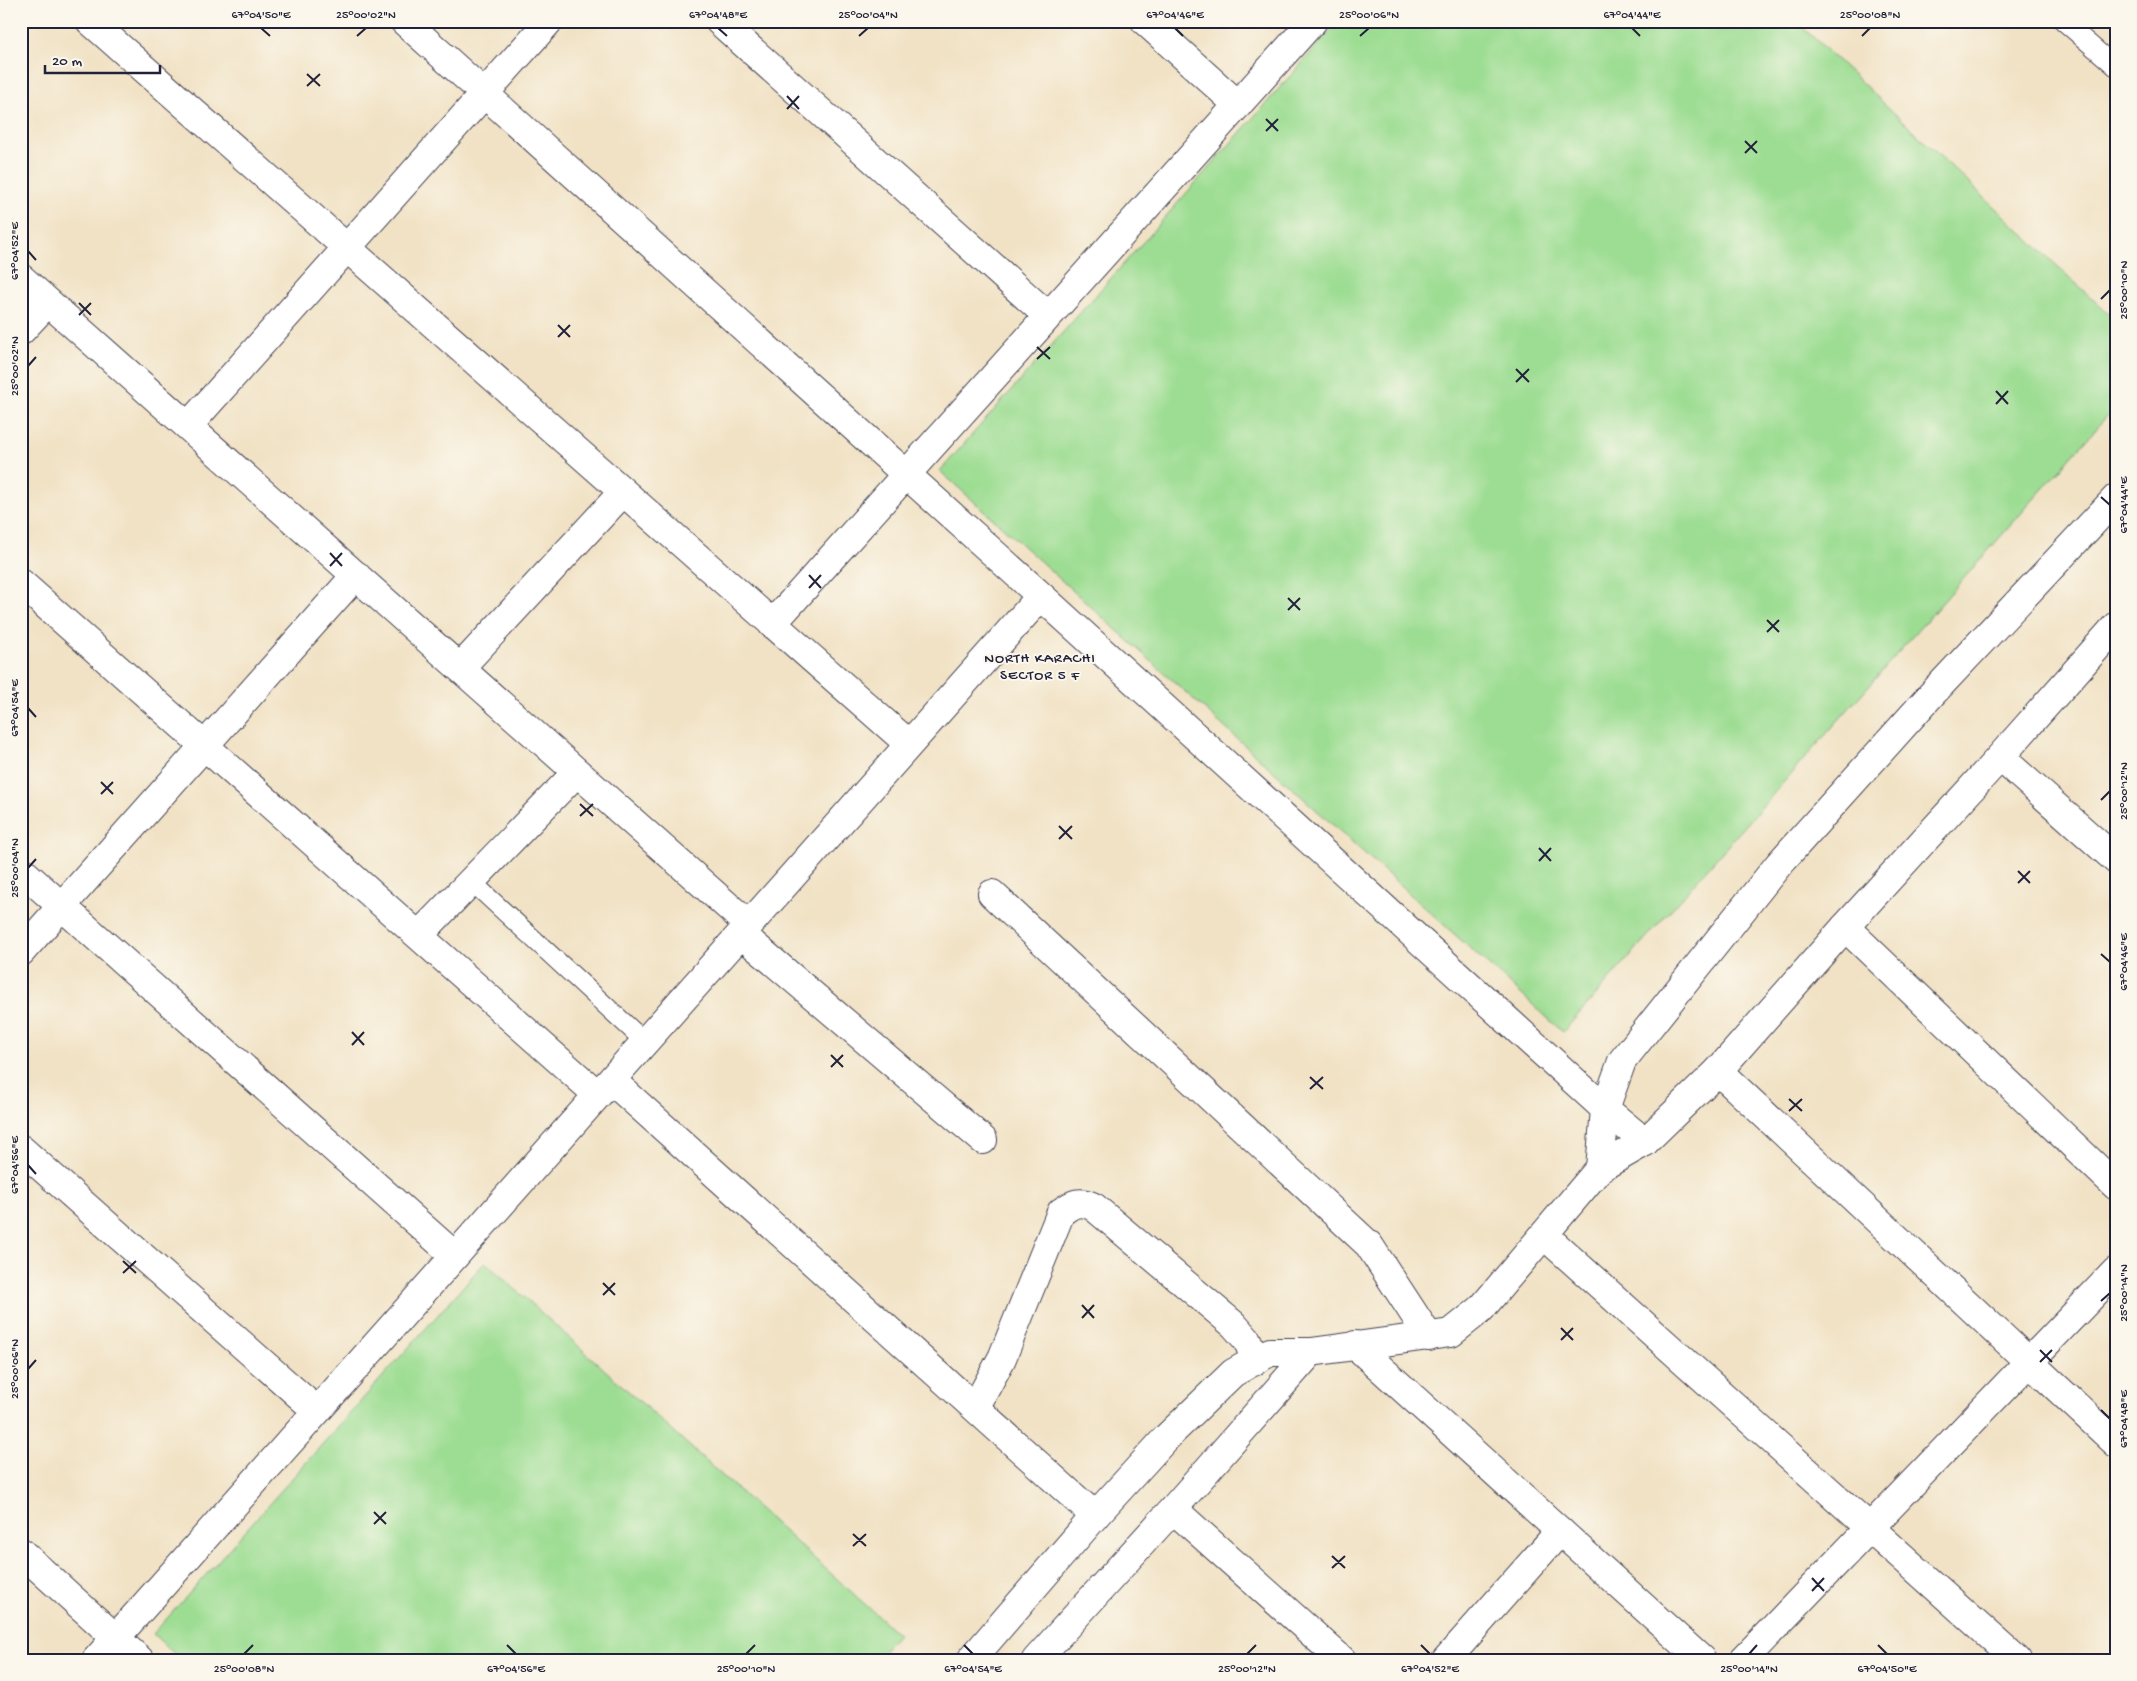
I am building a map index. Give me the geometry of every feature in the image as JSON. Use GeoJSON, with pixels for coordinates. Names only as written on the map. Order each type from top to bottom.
{"type":"FeatureCollection","features":[{"type":"Feature","properties":{"kind":"street"},"geometry":{"type":"LineString","coordinates":[[90,21],[909,744]]}},
{"type":"Feature","properties":{"kind":"street"},"geometry":{"type":"LineString","coordinates":[[404,21],[907,474],[1605,1109],[1645,1142]]}},
{"type":"Feature","properties":{"kind":"street"},"geometry":{"type":"LineString","coordinates":[[188,426],[549,21]]}},
{"type":"Feature","properties":{"kind":"street"},"geometry":{"type":"LineString","coordinates":[[719,21],[1048,316]]}},
{"type":"Feature","properties":{"kind":"street"},"geometry":{"type":"LineString","coordinates":[[1145,21],[1238,105]]}},
{"type":"Feature","properties":{"kind":"street"},"geometry":{"type":"LineString","coordinates":[[772,624],[1313,21]]}},
{"type":"Feature","properties":{"kind":"street"},"geometry":{"type":"LineString","coordinates":[[21,278],[577,772],[745,930],[983,1140]]}},
{"type":"Feature","properties":{"kind":"street"},"geometry":{"type":"LineString","coordinates":[[21,331],[48,302]]}},
{"type":"Feature","properties":{"kind":"street"},"geometry":{"type":"LineString","coordinates":[[460,668],[623,492]]}},
{"type":"Feature","properties":{"kind":"street"},"geometry":{"type":"LineString","coordinates":[[1600,1168],[1605,1109],[1622,1061],[1779,864],[1931,695],[2116,498]]}},
{"type":"Feature","properties":{"kind":"street"},"geometry":{"type":"LineString","coordinates":[[21,952],[356,575]]}},
{"type":"Feature","properties":{"kind":"street"},"geometry":{"type":"LineString","coordinates":[[21,583],[419,935],[604,1088],[975,1408],[1095,1516]]}},
{"type":"Feature","properties":{"kind":"street"},"geometry":{"type":"LineString","coordinates":[[96,1660],[1041,596]]}},
{"type":"Feature","properties":{"kind":"street"},"geometry":{"type":"LineString","coordinates":[[971,1660],[1095,1516],[1167,1438],[1233,1372],[1270,1352],[1311,1352],[1451,1333],[1481,1309],[1600,1168],[1645,1142],[1718,1070],[1845,927],[2000,758],[2116,626]]}},
{"type":"Feature","properties":{"kind":"street"},"geometry":{"type":"LineString","coordinates":[[2000,758],[2116,860]]}},
{"type":"Feature","properties":{"kind":"street"},"geometry":{"type":"LineString","coordinates":[[419,935],[577,772]]}},
{"type":"Feature","properties":{"kind":"street"},"geometry":{"type":"LineString","coordinates":[[21,870],[455,1256]]}},
{"type":"Feature","properties":{"kind":"street"},"geometry":{"type":"LineString","coordinates":[[992,894],[1369,1245],[1429,1337]]}},
{"type":"Feature","properties":{"kind":"street"},"geometry":{"type":"LineString","coordinates":[[1845,927],[2116,1186]]}},
{"type":"Feature","properties":{"kind":"street"},"geometry":{"type":"LineString","coordinates":[[1718,1070],[2116,1443]]}},
{"type":"Feature","properties":{"kind":"street"},"geometry":{"type":"LineString","coordinates":[[21,1149],[317,1411]]}},
{"type":"Feature","properties":{"kind":"street"},"geometry":{"type":"LineString","coordinates":[[975,1408],[1002,1358],[1061,1212],[1074,1203],[1085,1202],[1094,1207],[1234,1325],[1247,1340],[1256,1360]]}},
{"type":"Feature","properties":{"kind":"street"},"geometry":{"type":"LineString","coordinates":[[1544,1235],[2017,1660]]}},
{"type":"Feature","properties":{"kind":"street"},"geometry":{"type":"LineString","coordinates":[[1743,1660],[2116,1271]]}},
{"type":"Feature","properties":{"kind":"street"},"geometry":{"type":"LineString","coordinates":[[1355,1346],[1702,1660]]}},
{"type":"Feature","properties":{"kind":"street"},"geometry":{"type":"LineString","coordinates":[[1036,1660],[1173,1509],[1311,1352]]}},
{"type":"Feature","properties":{"kind":"street"},"geometry":{"type":"LineString","coordinates":[[1173,1509],[1342,1660]]}},
{"type":"Feature","properties":{"kind":"street"},"geometry":{"type":"LineString","coordinates":[[1446,1660],[1560,1531]]}},
{"type":"Feature","properties":{"kind":"street"},"geometry":{"type":"LineString","coordinates":[[21,1552],[140,1660]]}},
{"type":"Feature","properties":{"kind":"lane"},"geometry":{"type":"LineString","coordinates":[[2064,22],[2116,67]]}},
{"type":"Feature","properties":{"kind":"lane"},"geometry":{"type":"LineString","coordinates":[[471,882],[645,1042]]}},
{"type":"Feature","properties":{"kind":"green space"},"geometry":{"type":"Polygon","coordinates":[[[1339,21],[1796,21],[2116,321],[2116,406],[1563,1032],[940,471],[1339,21]]]}},
{"type":"Feature","properties":{"kind":"green space"},"geometry":{"type":"Polygon","coordinates":[[[485,1262],[898,1634],[875,1660],[181,1660],[153,1634],[485,1262]]]}},
{"type":"Feature","properties":{"kind":"district","name":"NORTH KARACHI SECTOR 5 F"},"geometry":{"type":"Point","coordinates":[1040,668]}}]}
